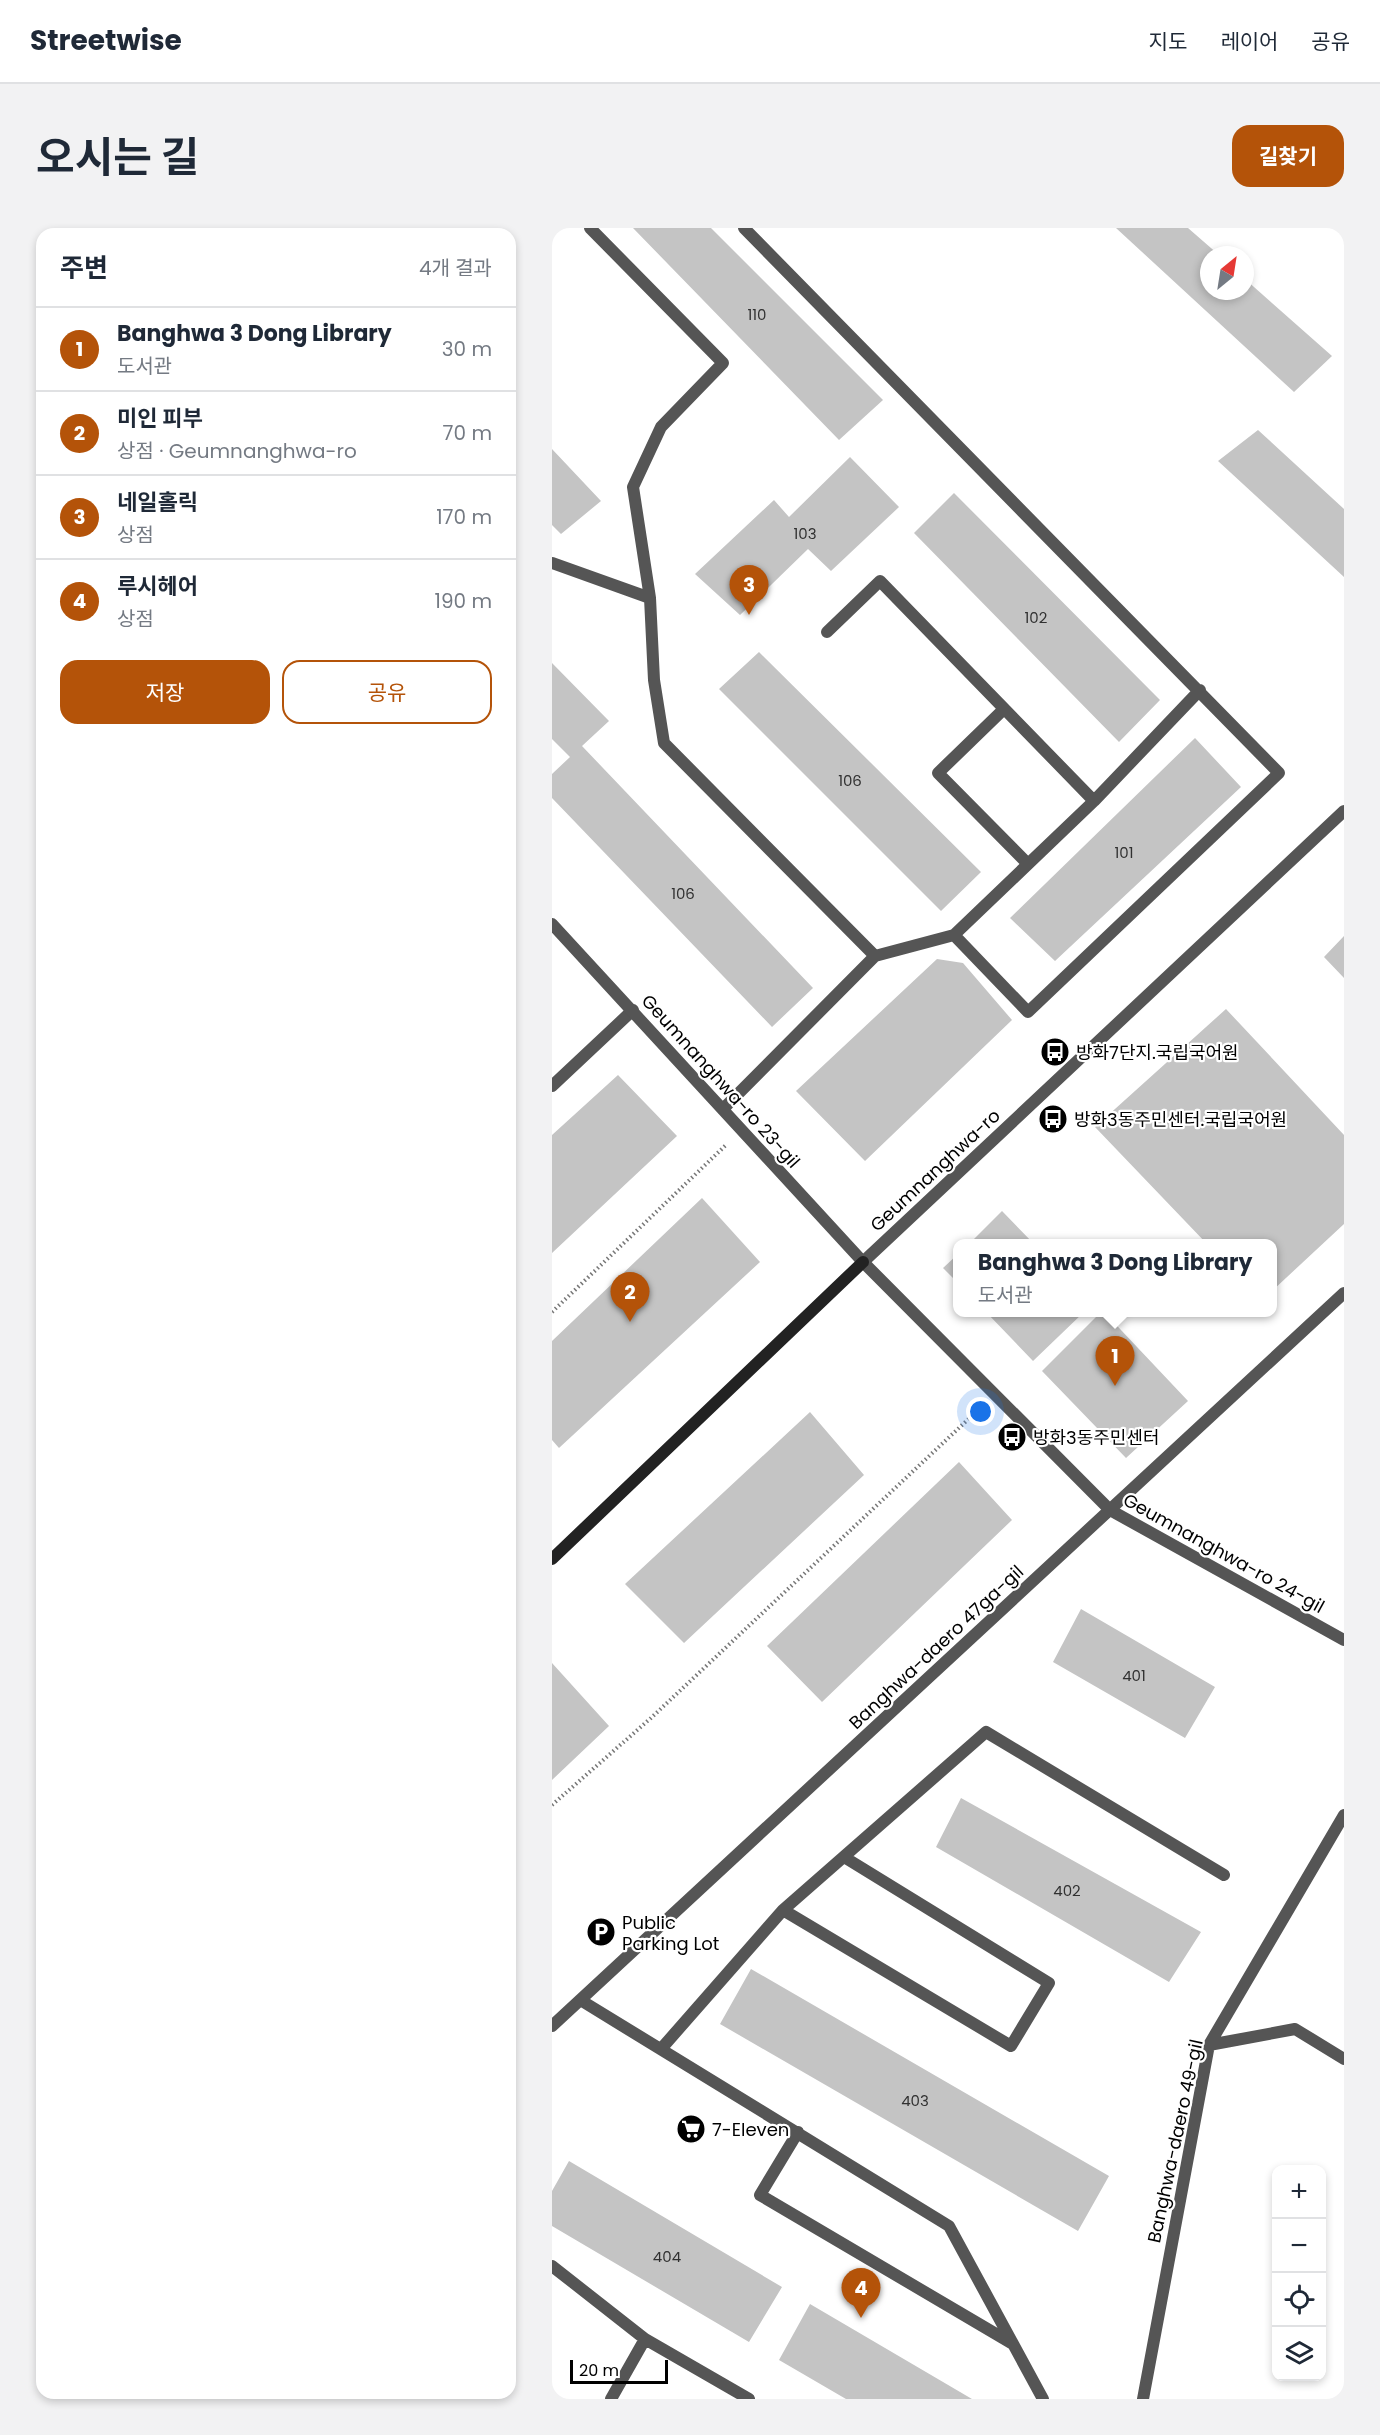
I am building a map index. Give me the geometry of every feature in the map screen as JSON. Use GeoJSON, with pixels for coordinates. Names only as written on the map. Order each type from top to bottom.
{"type":"FeatureCollection","features":[{"type":"Feature","properties":{"kind":"main road","name":"Geumnanghwa-ro"},"geometry":{"type":"LineString","coordinates":[[552,1559],[863,1262]]}},
{"type":"Feature","properties":{"kind":"street"},"geometry":{"type":"LineString","coordinates":[[590,228],[723,363],[662,427],[633,487],[650,597],[654,680],[664,743],[875,956]]}},
{"type":"Feature","properties":{"kind":"street"},"geometry":{"type":"LineString","coordinates":[[744,228],[1279,773],[1028,1012],[954,935]]}},
{"type":"Feature","properties":{"kind":"street"},"geometry":{"type":"LineString","coordinates":[[552,563],[650,597]]}},
{"type":"Feature","properties":{"kind":"street"},"geometry":{"type":"LineString","coordinates":[[827,632],[880,581],[1094,801]]}},
{"type":"Feature","properties":{"kind":"street"},"geometry":{"type":"LineString","coordinates":[[723,1109],[875,956],[954,935],[1094,801],[1200,690]]}},
{"type":"Feature","properties":{"kind":"street"},"geometry":{"type":"LineString","coordinates":[[1004,709],[938,773],[1028,864]]}},
{"type":"Feature","properties":{"kind":"street","name":"Geumnanghwa-ro"},"geometry":{"type":"LineString","coordinates":[[863,1262],[1344,811]]}},
{"type":"Feature","properties":{"kind":"street","name":"Geumnanghwa-ro 23-gil"},"geometry":{"type":"LineString","coordinates":[[552,924],[863,1262]]}},
{"type":"Feature","properties":{"kind":"street"},"geometry":{"type":"LineString","coordinates":[[552,1086],[633,1011]]}},
{"type":"Feature","properties":{"kind":"street","name":"Geumnanghwa-ro 24-gil"},"geometry":{"type":"LineString","coordinates":[[863,1262],[1110,1510],[1344,1640]]}},
{"type":"Feature","properties":{"kind":"street","name":"Banghwa-daero 47ga-gil"},"geometry":{"type":"LineString","coordinates":[[552,2026],[582,2001],[1344,1293]]}},
{"type":"Feature","properties":{"kind":"street"},"geometry":{"type":"LineString","coordinates":[[661,2049],[783,1910],[986,1732],[1224,1875]]}},
{"type":"Feature","properties":{"kind":"street","name":"Banghwa-daero 49-gil"},"geometry":{"type":"LineString","coordinates":[[1143,2399],[1209,2045],[1344,1815]]}},
{"type":"Feature","properties":{"kind":"street"},"geometry":{"type":"LineString","coordinates":[[783,1910],[1011,2046],[1049,1983],[844,1857]]}},
{"type":"Feature","properties":{"kind":"street"},"geometry":{"type":"LineString","coordinates":[[582,2001],[950,2226],[1043,2399]]}},
{"type":"Feature","properties":{"kind":"street"},"geometry":{"type":"LineString","coordinates":[[1209,2045],[1295,2029],[1344,2059]]}},
{"type":"Feature","properties":{"kind":"street"},"geometry":{"type":"LineString","coordinates":[[798,2132],[760,2194],[1014,2344]]}},
{"type":"Feature","properties":{"kind":"street"},"geometry":{"type":"LineString","coordinates":[[552,2266],[645,2339],[749,2399]]}},
{"type":"Feature","properties":{"kind":"street"},"geometry":{"type":"LineString","coordinates":[[610,2399],[645,2339]]}},
{"type":"Feature","properties":{"kind":"path"},"geometry":{"type":"LineString","coordinates":[[552,1312],[741,1130]]}},
{"type":"Feature","properties":{"kind":"path"},"geometry":{"type":"LineString","coordinates":[[552,1805],[651,1718],[995,1394]]}},
{"type":"Feature","properties":{"kind":"building"},"geometry":{"type":"Polygon","coordinates":[[[633,228],[711,228],[883,400],[839,440],[633,228]]]}},
{"type":"Feature","properties":{"kind":"building"},"geometry":{"type":"Polygon","coordinates":[[[1116,228],[1188,228],[1209,246],[1200,246],[1200,300],[1254,300],[1254,287],[1332,356],[1294,392],[1116,228]]]}},
{"type":"Feature","properties":{"kind":"building"},"geometry":{"type":"Polygon","coordinates":[[[1258,430],[1344,509],[1344,577],[1218,461],[1258,430]]]}},
{"type":"Feature","properties":{"kind":"building"},"geometry":{"type":"Polygon","coordinates":[[[552,449],[601,501],[561,534],[552,525],[552,449]]]}},
{"type":"Feature","properties":{"kind":"building"},"geometry":{"type":"Polygon","coordinates":[[[850,457],[899,507],[831,571],[808,549],[740,615],[695,574],[774,500],[789,517],[850,457]]]}},
{"type":"Feature","properties":{"kind":"building"},"geometry":{"type":"Polygon","coordinates":[[[954,493],[1160,700],[1119,742],[914,533],[954,493]]]}},
{"type":"Feature","properties":{"kind":"building"},"geometry":{"type":"Polygon","coordinates":[[[759,652],[981,872],[941,911],[719,689],[759,652]]]}},
{"type":"Feature","properties":{"kind":"building"},"geometry":{"type":"Polygon","coordinates":[[[552,663],[609,721],[582,746],[813,988],[772,1027],[552,798],[552,774],[570,757],[552,739],[552,663]]]}},
{"type":"Feature","properties":{"kind":"building"},"geometry":{"type":"Polygon","coordinates":[[[1195,738],[1241,787],[1055,961],[1010,918],[1195,738]]]}},
{"type":"Feature","properties":{"kind":"building"},"geometry":{"type":"Polygon","coordinates":[[[1344,936],[1344,978],[1324,957],[1344,936]]]}},
{"type":"Feature","properties":{"kind":"building"},"geometry":{"type":"Polygon","coordinates":[[[937,959],[963,963],[1012,1020],[865,1161],[796,1091],[937,959]]]}},
{"type":"Feature","properties":{"kind":"building"},"geometry":{"type":"Polygon","coordinates":[[[1226,1009],[1344,1135],[1344,1224],[1277,1286],[1277,1239],[1202,1239],[1095,1127],[1226,1009]]]}},
{"type":"Feature","properties":{"kind":"building"},"geometry":{"type":"Polygon","coordinates":[[[618,1075],[677,1136],[552,1253],[552,1135],[618,1075]]]}},
{"type":"Feature","properties":{"kind":"building"},"geometry":{"type":"Polygon","coordinates":[[[702,1198],[760,1262],[559,1448],[552,1440],[552,1341],[702,1198]]]}},
{"type":"Feature","properties":{"kind":"building"},"geometry":{"type":"Polygon","coordinates":[[[1002,1211],[1029,1239],[974,1239],[1002,1211]]]}},
{"type":"Feature","properties":{"kind":"building"},"geometry":{"type":"Polygon","coordinates":[[[953,1259],[953,1278],[943,1268],[953,1259]]]}},
{"type":"Feature","properties":{"kind":"building"},"geometry":{"type":"Polygon","coordinates":[[[991,1317],[1079,1317],[1033,1361],[991,1317]]]}},
{"type":"Feature","properties":{"kind":"building"},"geometry":{"type":"Polygon","coordinates":[[[1096,1317],[1109,1317],[1188,1401],[1126,1458],[1042,1371],[1096,1317]]]}},
{"type":"Feature","properties":{"kind":"building"},"geometry":{"type":"Polygon","coordinates":[[[810,1412],[864,1475],[684,1643],[625,1584],[810,1412]]]}},
{"type":"Feature","properties":{"kind":"building"},"geometry":{"type":"Polygon","coordinates":[[[959,1462],[1012,1520],[822,1702],[767,1646],[959,1462]]]}},
{"type":"Feature","properties":{"kind":"building"},"geometry":{"type":"Polygon","coordinates":[[[1081,1609],[1215,1687],[1185,1738],[1053,1662],[1081,1609]]]}},
{"type":"Feature","properties":{"kind":"building"},"geometry":{"type":"Polygon","coordinates":[[[552,1663],[609,1726],[552,1780],[552,1663]]]}},
{"type":"Feature","properties":{"kind":"building"},"geometry":{"type":"Polygon","coordinates":[[[961,1798],[1201,1932],[1169,1982],[936,1847],[961,1798]]]}},
{"type":"Feature","properties":{"kind":"building"},"geometry":{"type":"Polygon","coordinates":[[[751,1969],[1109,2176],[1078,2231],[720,2024],[751,1969]]]}},
{"type":"Feature","properties":{"kind":"building"},"geometry":{"type":"Polygon","coordinates":[[[569,2161],[782,2287],[749,2342],[552,2226],[552,2191],[569,2161]]]}},
{"type":"Feature","properties":{"kind":"building"},"geometry":{"type":"Polygon","coordinates":[[[810,2304],[972,2399],[846,2399],[779,2360],[810,2304]]]}},
{"type":"Feature","properties":{"kind":"place","name":"네일홀릭"},"geometry":{"type":"Point","coordinates":[749,615]}},
{"type":"Feature","properties":{"kind":"place","name":"방화7단지.국립국어원"},"geometry":{"type":"Point","coordinates":[1055,1052]}},
{"type":"Feature","properties":{"kind":"place","name":"방화3동주민센터.국립국어원"},"geometry":{"type":"Point","coordinates":[1053,1119]}},
{"type":"Feature","properties":{"kind":"place","name":"미인 피부"},"geometry":{"type":"Point","coordinates":[630,1322]}},
{"type":"Feature","properties":{"kind":"place","name":"Banghwa 3 Dong Library"},"geometry":{"type":"Point","coordinates":[1115,1386]}},
{"type":"Feature","properties":{"kind":"place","name":"방화3동주민센터"},"geometry":{"type":"Point","coordinates":[1012,1437]}},
{"type":"Feature","properties":{"kind":"place","name":"Public Parking Lot"},"geometry":{"type":"Point","coordinates":[601,1932]}},
{"type":"Feature","properties":{"kind":"place","name":"7-Eleven"},"geometry":{"type":"Point","coordinates":[691,2129]}},
{"type":"Feature","properties":{"kind":"place","name":"루시헤어"},"geometry":{"type":"Point","coordinates":[861,2318]}}]}
